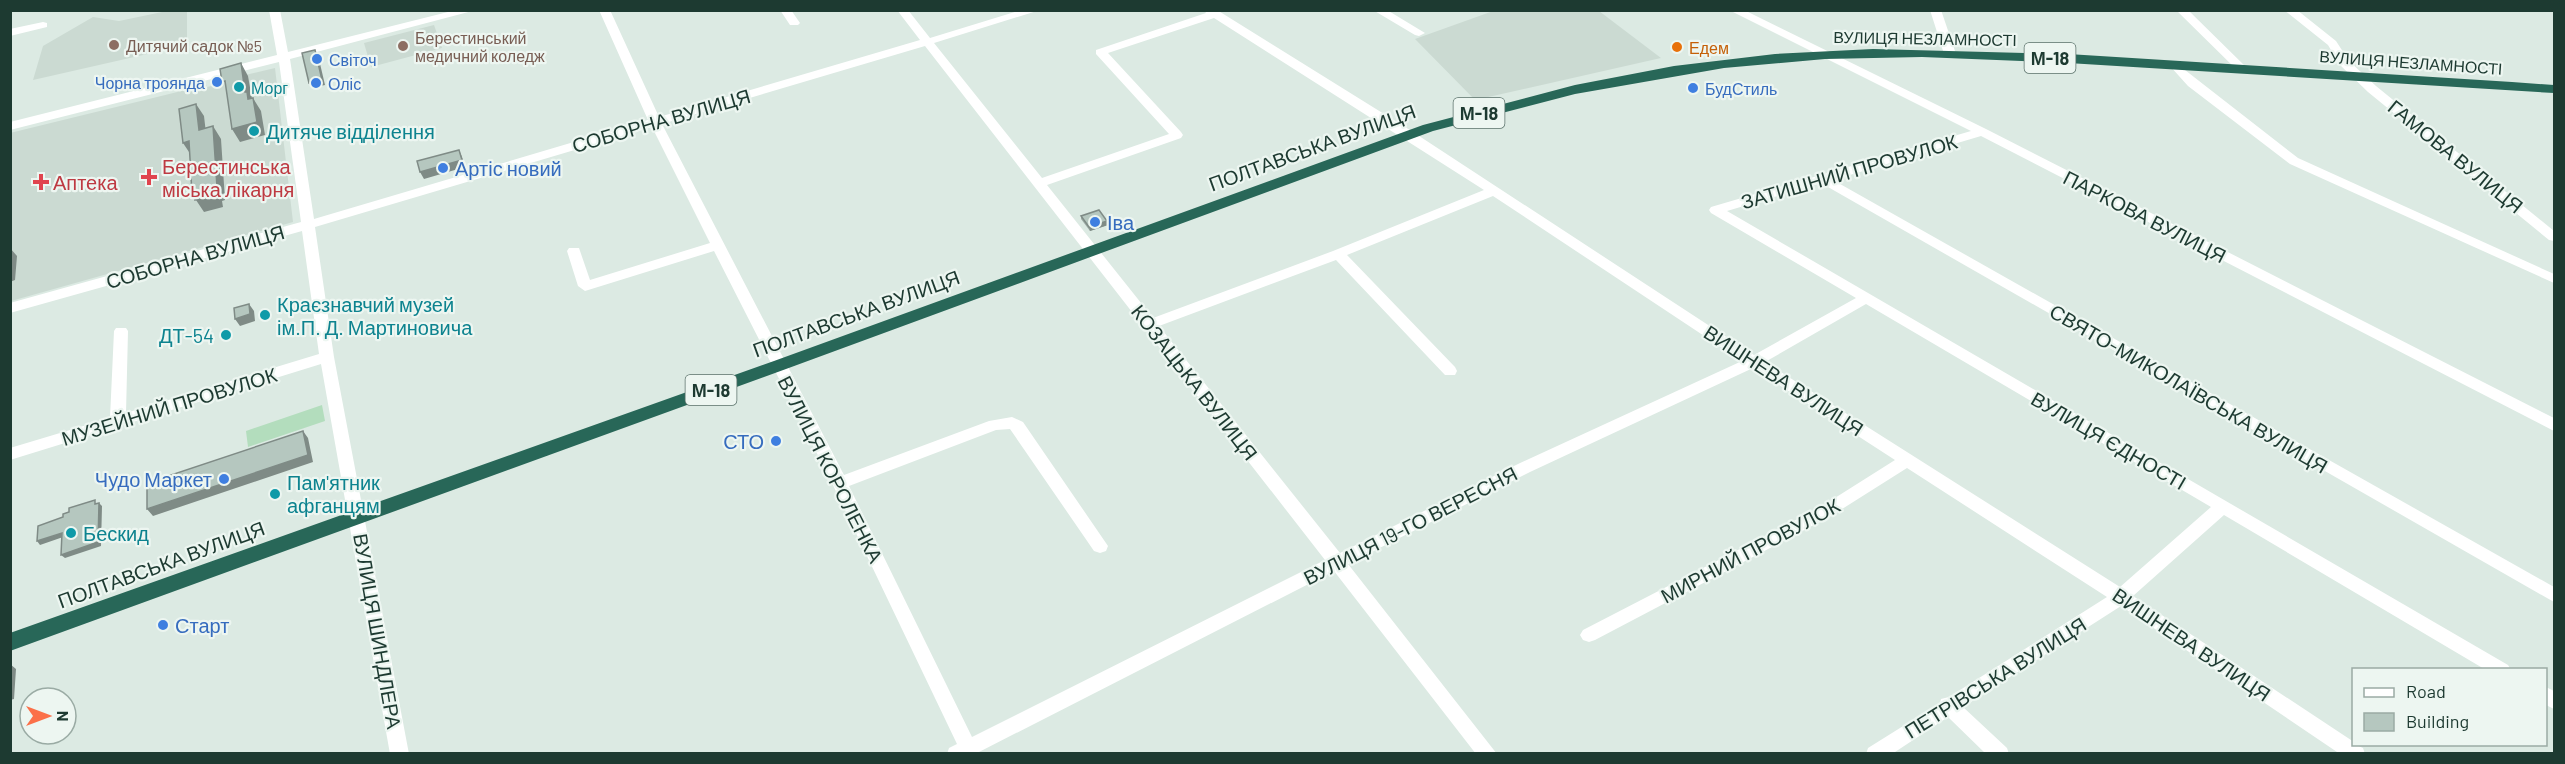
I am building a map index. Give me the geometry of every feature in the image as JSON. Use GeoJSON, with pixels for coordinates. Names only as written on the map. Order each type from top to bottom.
{"type":"FeatureCollection","features":[{"type":"Feature","properties":{"kind":"highway","name":"ВУЛИЦЯ НЕЗЛАМНОСТІ"},"geometry":{"type":"LineString","coordinates":[[1549,94],[1699,67],[1826,55],[1950,54],[2357,75],[2554,89]]}},
{"type":"Feature","properties":{"kind":"highway","name":"ПОЛТАВСЬКА ВУЛИЦЯ"},"geometry":{"type":"LineString","coordinates":[[10,642],[780,365],[1409,135],[1549,94]]}},
{"type":"Feature","properties":{"kind":"street","name":"ВУЛИЦЯ ШИНДЛЕРА"},"geometry":{"type":"LineString","coordinates":[[274,10],[284,59],[327,357],[400,753]]}},
{"type":"Feature","properties":{"kind":"street"},"geometry":{"type":"LineString","coordinates":[[10,126],[284,59],[471,10]]}},
{"type":"Feature","properties":{"kind":"street","name":"ВУЛИЦЯ КОРОЛЕНКА"},"geometry":{"type":"LineString","coordinates":[[604,10],[655,122],[840,483],[965,752]]}},
{"type":"Feature","properties":{"kind":"street"},"geometry":{"type":"LineString","coordinates":[[785,10],[794,23]]}},
{"type":"Feature","properties":{"kind":"street","name":"КОЗАЦЬКА ВУЛИЦЯ"},"geometry":{"type":"LineString","coordinates":[[902,10],[1335,563],[1488,753]]}},
{"type":"Feature","properties":{"kind":"street","name":"СОБОРНА ВУЛИЦЯ"},"geometry":{"type":"LineString","coordinates":[[10,308],[307,225],[1035,10]]}},
{"type":"Feature","properties":{"kind":"street"},"geometry":{"type":"LineString","coordinates":[[1378,10],[1419,33]]}},
{"type":"Feature","properties":{"kind":"street","name":"ПАРКОВА ВУЛИЦЯ"},"geometry":{"type":"LineString","coordinates":[[1734,10],[1982,132],[2554,425]]}},
{"type":"Feature","properties":{"kind":"street"},"geometry":{"type":"LineString","coordinates":[[1935,10],[1950,54]]}},
{"type":"Feature","properties":{"kind":"street"},"geometry":{"type":"LineString","coordinates":[[2181,10],[2242,70]]}},
{"type":"Feature","properties":{"kind":"street","name":"ГАМОВА ВУЛИЦЯ"},"geometry":{"type":"LineString","coordinates":[[2289,10],[2332,44],[2344,63],[2357,75],[2554,237]]}},
{"type":"Feature","properties":{"kind":"street"},"geometry":{"type":"LineString","coordinates":[[1038,184],[1177,135],[1100,52],[1212,12]]}},
{"type":"Feature","properties":{"kind":"street","name":"ВИШНЕВА ВУЛИЦЯ"},"geometry":{"type":"LineString","coordinates":[[1212,12],[1409,135],[1754,362],[2121,597],[2356,753]]}},
{"type":"Feature","properties":{"kind":"street"},"geometry":{"type":"LineString","coordinates":[[10,33],[43,25]]}},
{"type":"Feature","properties":{"kind":"street"},"geometry":{"type":"LineString","coordinates":[[2176,66],[2192,83],[2294,161],[2554,279]]}},
{"type":"Feature","properties":{"kind":"street","name":"ЗАТИШНИЙ ПРОВУЛОК"},"geometry":{"type":"LineString","coordinates":[[1716,210],[1982,132]]}},
{"type":"Feature","properties":{"kind":"street","name":"СВЯТО-МИКОЛАЇВСЬКА ВУЛИЦЯ"},"geometry":{"type":"LineString","coordinates":[[1824,180],[2554,595]]}},
{"type":"Feature","properties":{"kind":"street"},"geometry":{"type":"LineString","coordinates":[[1150,324],[1338,254],[1494,191]]}},
{"type":"Feature","properties":{"kind":"street","name":"ВУЛИЦЯ ЄДНОСТІ"},"geometry":{"type":"LineString","coordinates":[[1716,210],[2500,668]]}},
{"type":"Feature","properties":{"kind":"street"},"geometry":{"type":"LineString","coordinates":[[574,251],[585,286],[720,245]]}},
{"type":"Feature","properties":{"kind":"street"},"geometry":{"type":"LineString","coordinates":[[1338,254],[1450,371]]}},
{"type":"Feature","properties":{"kind":"street","name":"ВУЛИЦЯ 19-ГО ВЕРЕСНЯ"},"geometry":{"type":"LineString","coordinates":[[965,752],[1524,468],[1754,362],[1865,299]]}},
{"type":"Feature","properties":{"kind":"street"},"geometry":{"type":"LineString","coordinates":[[118,422],[121,331]]}},
{"type":"Feature","properties":{"kind":"street","name":"МУЗЕЙНИЙ ПРОВУЛОК"},"geometry":{"type":"LineString","coordinates":[[10,454],[327,357]]}},
{"type":"Feature","properties":{"kind":"street"},"geometry":{"type":"LineString","coordinates":[[840,483],[994,425],[1012,423],[1018,426],[1100,546]]}},
{"type":"Feature","properties":{"kind":"street","name":"МИРНИЙ ПРОВУЛОК"},"geometry":{"type":"LineString","coordinates":[[1590,635],[1825,512],[1908,460]]}},
{"type":"Feature","properties":{"kind":"street","name":"ПЕТРІВСЬКА ВУЛИЦЯ"},"geometry":{"type":"LineString","coordinates":[[1875,753],[2121,597],[2223,506]]}},
{"type":"Feature","properties":{"kind":"street"},"geometry":{"type":"LineString","coordinates":[[1948,705],[2000,753]]}},
{"type":"Feature","properties":{"kind":"shaded area"},"geometry":{"type":"Polygon","coordinates":[[[1496,10],[1599,11],[1661,58],[1475,100],[1415,39],[1496,10]]]}},
{"type":"Feature","properties":{"kind":"shaded area","name":"Дитячий садок №5"},"geometry":{"type":"Polygon","coordinates":[[[167,11],[187,11],[187,45],[33,80],[43,46],[93,17],[119,21],[167,11]]]}},
{"type":"Feature","properties":{"kind":"shaded area","name":"Берестинський медичний коледж"},"geometry":{"type":"Polygon","coordinates":[[[434,25],[442,48],[371,67],[364,43],[434,25]]]}},
{"type":"Feature","properties":{"kind":"shaded area","name":"Берестинська міська лікарня"},"geometry":{"type":"Polygon","coordinates":[[[275,68],[293,222],[11,301],[10,133],[206,85],[207,87],[228,82],[228,79],[275,68]]]}},
{"type":"Feature","properties":{"kind":"green space"},"geometry":{"type":"Polygon","coordinates":[[[322,405],[325,421],[248,447],[246,431],[322,405]]]}},
{"type":"Feature","properties":{"kind":"building"},"geometry":{"type":"Polygon","coordinates":[[[315,50],[322,80],[309,83],[302,53],[315,50]]]}},
{"type":"Feature","properties":{"kind":"building"},"geometry":{"type":"Polygon","coordinates":[[[241,63],[245,92],[247,92],[248,99],[253,98],[257,122],[232,129],[225,81],[222,82],[220,69],[241,63]]]}},
{"type":"Feature","properties":{"kind":"building"},"geometry":{"type":"Polygon","coordinates":[[[196,104],[199,130],[213,126],[217,187],[214,188],[214,195],[195,200],[195,193],[192,194],[189,141],[183,143],[179,109],[196,104]]]}},
{"type":"Feature","properties":{"kind":"building"},"geometry":{"type":"Polygon","coordinates":[[[459,150],[462,160],[420,172],[417,161],[459,150]]]}},
{"type":"Feature","properties":{"kind":"building","name":"Іва"},"geometry":{"type":"Polygon","coordinates":[[[1099,210],[1107,221],[1089,227],[1081,216],[1099,210]]]}},
{"type":"Feature","properties":{"kind":"building"},"geometry":{"type":"Polygon","coordinates":[[[249,304],[250,314],[235,319],[234,308],[249,304]]]}},
{"type":"Feature","properties":{"kind":"building","name":"Чудо Маркет"},"geometry":{"type":"Polygon","coordinates":[[[303,431],[308,455],[147,509],[147,483],[303,431]]]}},
{"type":"Feature","properties":{"kind":"building","name":"Бескид"},"geometry":{"type":"Polygon","coordinates":[[[95,500],[95,504],[99,503],[98,542],[61,555],[62,533],[37,541],[38,526],[63,517],[63,514],[69,512],[69,508],[95,500]]]}},
{"type":"Feature","properties":{"kind":"place","name":"Дитячий садок №5"},"geometry":{"type":"Point","coordinates":[114,45]}},
{"type":"Feature","properties":{"kind":"place","name":"Берестинський медичний коледж"},"geometry":{"type":"Point","coordinates":[403,46]}},
{"type":"Feature","properties":{"kind":"place","name":"Едем"},"geometry":{"type":"Point","coordinates":[1677,47]}},
{"type":"Feature","properties":{"kind":"place","name":"Світоч"},"geometry":{"type":"Point","coordinates":[317,59]}},
{"type":"Feature","properties":{"kind":"place","name":"Чорна троянда"},"geometry":{"type":"Point","coordinates":[217,82]}},
{"type":"Feature","properties":{"kind":"place","name":"Оліс"},"geometry":{"type":"Point","coordinates":[316,83]}},
{"type":"Feature","properties":{"kind":"place","name":"Морг"},"geometry":{"type":"Point","coordinates":[239,87]}},
{"type":"Feature","properties":{"kind":"place","name":"БудСтиль"},"geometry":{"type":"Point","coordinates":[1693,88]}},
{"type":"Feature","properties":{"kind":"place","name":"Дитяче відділення"},"geometry":{"type":"Point","coordinates":[254,131]}},
{"type":"Feature","properties":{"kind":"place","name":"Артіс новий"},"geometry":{"type":"Point","coordinates":[443,168]}},
{"type":"Feature","properties":{"kind":"place","name":"Берестинська міська лікарня"},"geometry":{"type":"Point","coordinates":[149,177]}},
{"type":"Feature","properties":{"kind":"place","name":"Аптека"},"geometry":{"type":"Point","coordinates":[41,182]}},
{"type":"Feature","properties":{"kind":"place","name":"Іва"},"geometry":{"type":"Point","coordinates":[1095,222]}},
{"type":"Feature","properties":{"kind":"place","name":"Краєзнавчий музей ім.П. Д. Мартиновича"},"geometry":{"type":"Point","coordinates":[265,315]}},
{"type":"Feature","properties":{"kind":"place","name":"ДТ-54"},"geometry":{"type":"Point","coordinates":[226,335]}},
{"type":"Feature","properties":{"kind":"place","name":"СТО"},"geometry":{"type":"Point","coordinates":[776,441]}},
{"type":"Feature","properties":{"kind":"place","name":"Чудо Маркет"},"geometry":{"type":"Point","coordinates":[224,479]}},
{"type":"Feature","properties":{"kind":"place","name":"Пам'ятник афганцям"},"geometry":{"type":"Point","coordinates":[275,494]}},
{"type":"Feature","properties":{"kind":"place","name":"Бескид"},"geometry":{"type":"Point","coordinates":[71,533]}},
{"type":"Feature","properties":{"kind":"place","name":"Старт"},"geometry":{"type":"Point","coordinates":[163,625]}}]}
